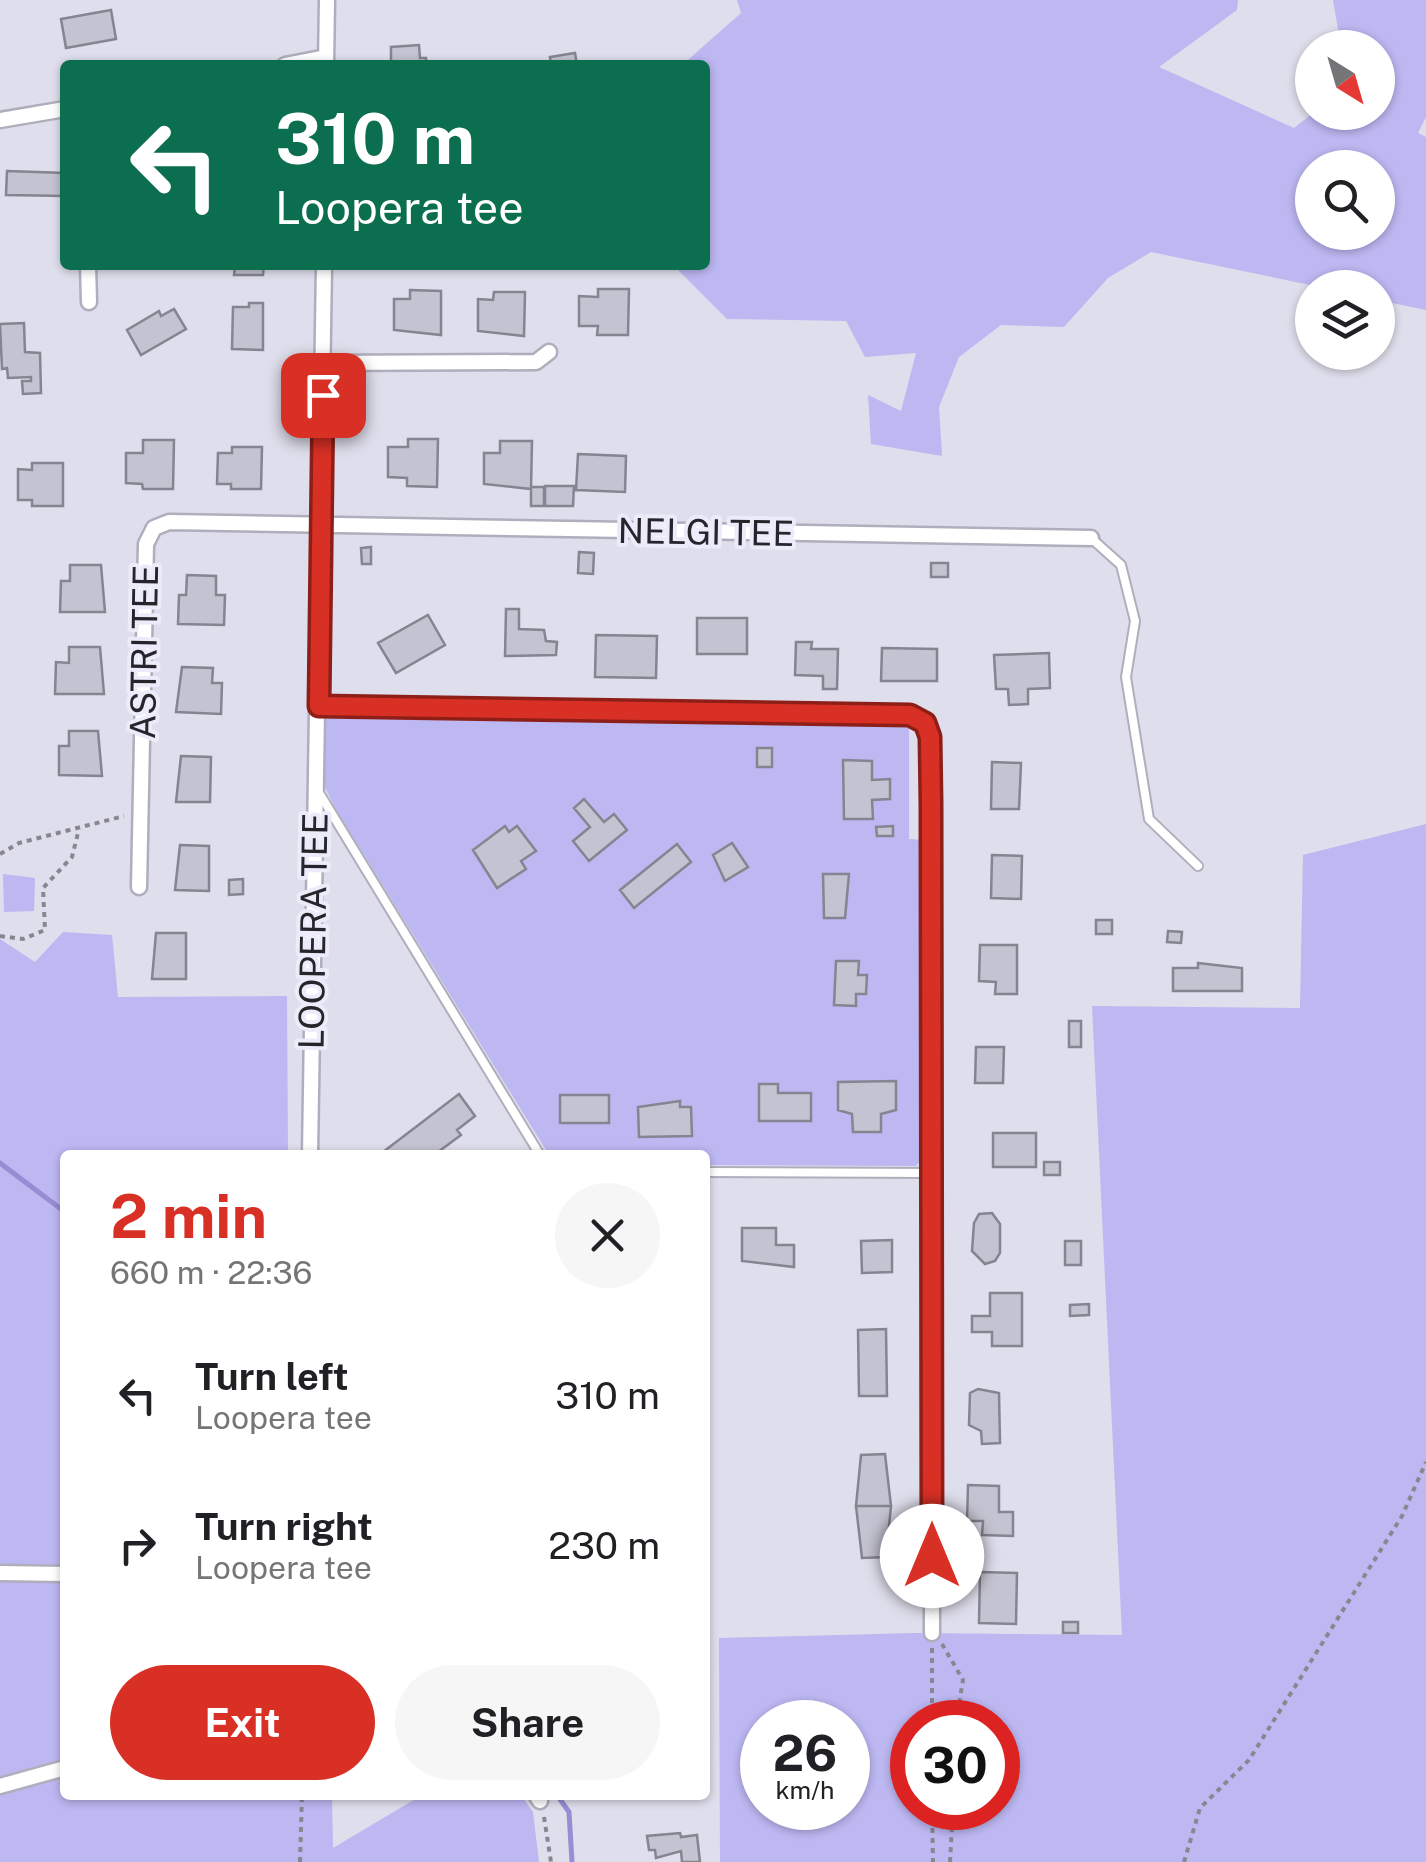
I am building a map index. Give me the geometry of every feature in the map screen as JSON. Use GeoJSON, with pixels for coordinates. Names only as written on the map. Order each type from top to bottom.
{"type":"FeatureCollection","features":[{"type":"Feature","properties":{"kind":"street"},"geometry":{"type":"LineString","coordinates":[[326,60],[327,0]]}},
{"type":"Feature","properties":{"kind":"street"},"geometry":{"type":"LineString","coordinates":[[0,120],[60,110]]}},
{"type":"Feature","properties":{"kind":"street"},"geometry":{"type":"LineString","coordinates":[[88,270],[89,302]]}},
{"type":"Feature","properties":{"kind":"street","name":"LOOPERA TEE"},"geometry":{"type":"LineString","coordinates":[[310,1150],[324,270]]}},
{"type":"Feature","properties":{"kind":"street"},"geometry":{"type":"LineString","coordinates":[[323,363],[536,362],[549,352]]}},
{"type":"Feature","properties":{"kind":"street","name":"ASTRI TEE"},"geometry":{"type":"LineString","coordinates":[[139,887],[146,544],[154,528],[168,522],[321,525]]}},
{"type":"Feature","properties":{"kind":"street","name":"NELGI TEE"},"geometry":{"type":"LineString","coordinates":[[321,525],[1091,538]]}},
{"type":"Feature","properties":{"kind":"street"},"geometry":{"type":"LineString","coordinates":[[319,706],[910,715],[925,723],[930,737],[932,1633]]}},
{"type":"Feature","properties":{"kind":"street"},"geometry":{"type":"LineString","coordinates":[[0,1573],[60,1574]]}},
{"type":"Feature","properties":{"kind":"street"},"geometry":{"type":"LineString","coordinates":[[0,1786],[60,1769]]}},
{"type":"Feature","properties":{"kind":"lane"},"geometry":{"type":"LineString","coordinates":[[1091,538],[1120,564],[1136,621],[1126,677],[1149,819],[1198,866]]}},
{"type":"Feature","properties":{"kind":"lane"},"geometry":{"type":"LineString","coordinates":[[316,787],[537,1150]]}},
{"type":"Feature","properties":{"kind":"lane"},"geometry":{"type":"LineString","coordinates":[[710,1172],[933,1172]]}},
{"type":"Feature","properties":{"kind":"path"},"geometry":{"type":"LineString","coordinates":[[0,854],[19,843],[140,812]]}},
{"type":"Feature","properties":{"kind":"path"},"geometry":{"type":"LineString","coordinates":[[0,936],[23,939],[45,930],[43,888],[72,857],[79,829]]}},
{"type":"Feature","properties":{"kind":"path"},"geometry":{"type":"LineString","coordinates":[[1184,1862],[1200,1808],[1250,1760],[1402,1516],[1426,1462]]}},
{"type":"Feature","properties":{"kind":"path"},"geometry":{"type":"LineString","coordinates":[[932,1633],[932,1700]]}},
{"type":"Feature","properties":{"kind":"path"},"geometry":{"type":"LineString","coordinates":[[932,1633],[963,1680],[960,1700]]}},
{"type":"Feature","properties":{"kind":"path"},"geometry":{"type":"LineString","coordinates":[[300,1862],[302,1800]]}},
{"type":"Feature","properties":{"kind":"path"},"geometry":{"type":"LineString","coordinates":[[538,1800],[551,1862]]}},
{"type":"Feature","properties":{"kind":"path"},"geometry":{"type":"LineString","coordinates":[[932,1830],[932,1862]]}},
{"type":"Feature","properties":{"kind":"path"},"geometry":{"type":"LineString","coordinates":[[950,1862],[952,1830]]}},
{"type":"Feature","properties":{"kind":"shaded area"},"geometry":{"type":"Polygon","coordinates":[[[737,0],[1238,0],[1237,10],[1159,67],[1295,130],[1395,130],[1395,30],[1338,30],[1333,0],[1426,0],[1426,117],[1418,133],[1426,137],[1426,310],[1395,304],[1395,270],[1295,270],[1295,282],[1151,252],[1108,278],[1064,327],[1001,325],[959,357],[939,407],[942,456],[871,444],[868,395],[901,411],[916,353],[865,357],[846,321],[727,319],[678,270],[710,270],[710,60],[688,60],[741,13],[737,0]]]}},
{"type":"Feature","properties":{"kind":"shaded area"},"geometry":{"type":"Polygon","coordinates":[[[333,713],[909,726],[909,839],[923,840],[927,1152],[916,1166],[710,1165],[710,1150],[546,1150],[335,808],[322,781],[322,724],[333,713]]]}},
{"type":"Feature","properties":{"kind":"shaded area"},"geometry":{"type":"Polygon","coordinates":[[[1426,824],[1426,1862],[720,1862],[719,1638],[915,1633],[1122,1635],[1092,1006],[1300,1008],[1303,855],[1426,824]]]}},
{"type":"Feature","properties":{"kind":"shaded area"},"geometry":{"type":"Polygon","coordinates":[[[3,874],[35,878],[34,911],[4,912],[3,874]]]}},
{"type":"Feature","properties":{"kind":"shaded area"},"geometry":{"type":"Polygon","coordinates":[[[63,932],[112,935],[118,997],[287,996],[288,1150],[60,1150],[60,1800],[332,1800],[333,1848],[414,1800],[525,1800],[533,1812],[539,1862],[0,1862],[0,939],[35,962],[63,932]]]}},
{"type":"Feature","properties":{"kind":"building"},"geometry":{"type":"Polygon","coordinates":[[[111,10],[116,39],[66,48],[61,19],[111,10]]]}},
{"type":"Feature","properties":{"kind":"building"},"geometry":{"type":"Polygon","coordinates":[[[419,45],[420,58],[426,60],[391,60],[391,47],[419,45]]]}},
{"type":"Feature","properties":{"kind":"building"},"geometry":{"type":"Polygon","coordinates":[[[575,53],[576,60],[550,60],[575,53]]]}},
{"type":"Feature","properties":{"kind":"building"},"geometry":{"type":"Polygon","coordinates":[[[7,171],[60,173],[60,196],[6,195],[7,171]]]}},
{"type":"Feature","properties":{"kind":"building"},"geometry":{"type":"Polygon","coordinates":[[[235,270],[264,270],[263,275],[234,275],[235,270]]]}},
{"type":"Feature","properties":{"kind":"building"},"geometry":{"type":"Polygon","coordinates":[[[598,289],[629,289],[628,335],[597,335],[598,326],[579,326],[579,296],[598,297],[598,289]]]}},
{"type":"Feature","properties":{"kind":"building"},"geometry":{"type":"Polygon","coordinates":[[[410,290],[441,291],[441,335],[394,330],[394,299],[410,299],[410,290]]]}},
{"type":"Feature","properties":{"kind":"building"},"geometry":{"type":"Polygon","coordinates":[[[494,292],[525,292],[524,336],[478,331],[478,299],[493,300],[494,292]]]}},
{"type":"Feature","properties":{"kind":"building"},"geometry":{"type":"Polygon","coordinates":[[[249,303],[263,303],[263,350],[232,349],[233,307],[249,307],[249,303]]]}},
{"type":"Feature","properties":{"kind":"building"},"geometry":{"type":"Polygon","coordinates":[[[174,309],[186,329],[141,355],[127,330],[159,311],[161,316],[174,309]]]}},
{"type":"Feature","properties":{"kind":"building"},"geometry":{"type":"Polygon","coordinates":[[[24,323],[25,352],[40,353],[41,393],[23,394],[22,381],[31,381],[31,377],[8,378],[7,368],[2,369],[0,324],[24,323]]]}},
{"type":"Feature","properties":{"kind":"building"},"geometry":{"type":"Polygon","coordinates":[[[408,439],[438,439],[437,487],[407,486],[407,478],[388,477],[388,447],[408,447],[408,439]]]}},
{"type":"Feature","properties":{"kind":"building"},"geometry":{"type":"Polygon","coordinates":[[[143,440],[174,440],[173,489],[143,489],[142,484],[126,483],[126,453],[143,453],[143,440]]]}},
{"type":"Feature","properties":{"kind":"building"},"geometry":{"type":"Polygon","coordinates":[[[500,441],[532,441],[531,489],[484,484],[484,453],[500,453],[500,441]]]}},
{"type":"Feature","properties":{"kind":"building"},"geometry":{"type":"Polygon","coordinates":[[[232,447],[262,447],[261,489],[231,489],[231,484],[217,484],[218,453],[232,453],[232,447]]]}},
{"type":"Feature","properties":{"kind":"building"},"geometry":{"type":"Polygon","coordinates":[[[578,454],[626,456],[625,492],[576,490],[578,454]]]}},
{"type":"Feature","properties":{"kind":"building"},"geometry":{"type":"Polygon","coordinates":[[[32,463],[63,463],[63,506],[32,506],[32,500],[18,500],[18,469],[32,470],[32,463]]]}},
{"type":"Feature","properties":{"kind":"building"},"geometry":{"type":"Polygon","coordinates":[[[545,486],[574,486],[573,506],[545,506],[545,486]]]}},
{"type":"Feature","properties":{"kind":"building"},"geometry":{"type":"Polygon","coordinates":[[[531,487],[544,487],[544,506],[531,506],[531,487]]]}},
{"type":"Feature","properties":{"kind":"building"},"geometry":{"type":"Polygon","coordinates":[[[371,547],[371,564],[362,564],[361,548],[371,547]]]}},
{"type":"Feature","properties":{"kind":"building"},"geometry":{"type":"Polygon","coordinates":[[[579,552],[594,553],[593,574],[578,573],[579,552]]]}},
{"type":"Feature","properties":{"kind":"building"},"geometry":{"type":"Polygon","coordinates":[[[931,563],[948,563],[948,577],[931,577],[931,563]]]}},
{"type":"Feature","properties":{"kind":"building"},"geometry":{"type":"Polygon","coordinates":[[[70,565],[101,565],[105,612],[60,612],[61,581],[70,581],[70,565]]]}},
{"type":"Feature","properties":{"kind":"building"},"geometry":{"type":"Polygon","coordinates":[[[187,575],[216,576],[216,595],[225,595],[224,625],[178,624],[179,595],[186,595],[187,575]]]}},
{"type":"Feature","properties":{"kind":"building"},"geometry":{"type":"Polygon","coordinates":[[[506,609],[519,609],[519,629],[544,630],[546,641],[557,642],[556,655],[505,656],[506,609]]]}},
{"type":"Feature","properties":{"kind":"building"},"geometry":{"type":"Polygon","coordinates":[[[428,615],[445,645],[396,673],[378,643],[428,615]]]}},
{"type":"Feature","properties":{"kind":"building"},"geometry":{"type":"Polygon","coordinates":[[[697,618],[747,618],[747,654],[697,654],[697,618]]]}},
{"type":"Feature","properties":{"kind":"building"},"geometry":{"type":"Polygon","coordinates":[[[596,635],[657,636],[656,678],[595,677],[596,635]]]}},
{"type":"Feature","properties":{"kind":"building"},"geometry":{"type":"Polygon","coordinates":[[[796,642],[812,642],[811,649],[838,649],[837,689],[823,689],[823,676],[795,675],[796,642]]]}},
{"type":"Feature","properties":{"kind":"building"},"geometry":{"type":"Polygon","coordinates":[[[69,647],[100,647],[104,694],[55,694],[56,662],[69,663],[69,647]]]}},
{"type":"Feature","properties":{"kind":"building"},"geometry":{"type":"Polygon","coordinates":[[[882,648],[937,649],[937,681],[881,681],[882,648]]]}},
{"type":"Feature","properties":{"kind":"building"},"geometry":{"type":"Polygon","coordinates":[[[1049,653],[1050,688],[1028,689],[1028,704],[1009,705],[1008,689],[996,689],[994,655],[1049,653]]]}},
{"type":"Feature","properties":{"kind":"building"},"geometry":{"type":"Polygon","coordinates":[[[182,667],[213,668],[212,683],[222,683],[221,714],[176,712],[182,667]]]}},
{"type":"Feature","properties":{"kind":"building"},"geometry":{"type":"Polygon","coordinates":[[[69,731],[98,731],[102,776],[59,775],[59,746],[69,746],[69,731]]]}},
{"type":"Feature","properties":{"kind":"building"},"geometry":{"type":"Polygon","coordinates":[[[757,748],[772,748],[772,767],[757,767],[757,748]]]}},
{"type":"Feature","properties":{"kind":"building"},"geometry":{"type":"Polygon","coordinates":[[[181,756],[211,757],[210,802],[176,802],[181,756]]]}},
{"type":"Feature","properties":{"kind":"building"},"geometry":{"type":"Polygon","coordinates":[[[843,760],[872,761],[872,780],[890,779],[890,799],[872,800],[873,819],[844,819],[843,760]]]}},
{"type":"Feature","properties":{"kind":"building"},"geometry":{"type":"Polygon","coordinates":[[[992,762],[1021,763],[1019,809],[991,809],[992,762]]]}},
{"type":"Feature","properties":{"kind":"building"},"geometry":{"type":"Polygon","coordinates":[[[584,799],[604,822],[614,814],[627,830],[589,861],[573,841],[590,827],[574,808],[584,799]]]}},
{"type":"Feature","properties":{"kind":"building"},"geometry":{"type":"Polygon","coordinates":[[[505,826],[509,832],[517,826],[536,851],[521,861],[526,869],[497,888],[473,850],[505,826]]]}},
{"type":"Feature","properties":{"kind":"building"},"geometry":{"type":"Polygon","coordinates":[[[893,826],[893,836],[877,836],[876,827],[893,826]]]}},
{"type":"Feature","properties":{"kind":"building"},"geometry":{"type":"Polygon","coordinates":[[[732,843],[748,867],[725,881],[713,855],[732,843]]]}},
{"type":"Feature","properties":{"kind":"building"},"geometry":{"type":"Polygon","coordinates":[[[677,844],[691,862],[634,908],[620,890],[677,844]]]}},
{"type":"Feature","properties":{"kind":"building"},"geometry":{"type":"Polygon","coordinates":[[[180,845],[209,846],[209,891],[175,890],[180,845]]]}},
{"type":"Feature","properties":{"kind":"building"},"geometry":{"type":"Polygon","coordinates":[[[992,855],[1022,856],[1021,899],[991,898],[992,855]]]}},
{"type":"Feature","properties":{"kind":"building"},"geometry":{"type":"Polygon","coordinates":[[[823,874],[849,874],[845,918],[824,918],[823,874]]]}},
{"type":"Feature","properties":{"kind":"building"},"geometry":{"type":"Polygon","coordinates":[[[243,879],[243,894],[229,895],[229,880],[243,879]]]}},
{"type":"Feature","properties":{"kind":"building"},"geometry":{"type":"Polygon","coordinates":[[[1096,920],[1112,920],[1112,934],[1096,934],[1096,920]]]}},
{"type":"Feature","properties":{"kind":"building"},"geometry":{"type":"Polygon","coordinates":[[[1168,931],[1182,932],[1181,943],[1167,942],[1168,931]]]}},
{"type":"Feature","properties":{"kind":"building"},"geometry":{"type":"Polygon","coordinates":[[[156,933],[186,933],[186,979],[152,979],[156,933]]]}},
{"type":"Feature","properties":{"kind":"building"},"geometry":{"type":"Polygon","coordinates":[[[980,945],[1017,945],[1017,994],[995,994],[996,982],[979,981],[980,945]]]}},
{"type":"Feature","properties":{"kind":"building"},"geometry":{"type":"Polygon","coordinates":[[[836,961],[859,961],[858,975],[867,975],[866,994],[856,994],[856,1006],[834,1005],[836,961]]]}},
{"type":"Feature","properties":{"kind":"building"},"geometry":{"type":"Polygon","coordinates":[[[1198,963],[1242,968],[1242,991],[1173,991],[1173,968],[1198,968],[1198,963]]]}},
{"type":"Feature","properties":{"kind":"building"},"geometry":{"type":"Polygon","coordinates":[[[1069,1021],[1081,1021],[1081,1047],[1069,1047],[1069,1021]]]}},
{"type":"Feature","properties":{"kind":"building"},"geometry":{"type":"Polygon","coordinates":[[[976,1047],[1004,1047],[1003,1083],[975,1083],[976,1047]]]}},
{"type":"Feature","properties":{"kind":"building"},"geometry":{"type":"Polygon","coordinates":[[[896,1081],[896,1110],[881,1114],[881,1132],[853,1132],[852,1114],[838,1110],[838,1082],[896,1081]]]}},
{"type":"Feature","properties":{"kind":"building"},"geometry":{"type":"Polygon","coordinates":[[[759,1084],[778,1084],[778,1093],[811,1093],[811,1121],[759,1121],[759,1084]]]}},
{"type":"Feature","properties":{"kind":"building"},"geometry":{"type":"Polygon","coordinates":[[[459,1094],[475,1116],[457,1130],[461,1135],[441,1150],[386,1150],[459,1094]]]}},
{"type":"Feature","properties":{"kind":"building"},"geometry":{"type":"Polygon","coordinates":[[[560,1095],[609,1095],[609,1123],[560,1123],[560,1095]]]}},
{"type":"Feature","properties":{"kind":"building"},"geometry":{"type":"Polygon","coordinates":[[[680,1101],[680,1107],[691,1107],[692,1136],[639,1137],[638,1107],[680,1101]]]}},
{"type":"Feature","properties":{"kind":"building"},"geometry":{"type":"Polygon","coordinates":[[[993,1133],[1036,1133],[1036,1167],[993,1167],[993,1133]]]}},
{"type":"Feature","properties":{"kind":"building"},"geometry":{"type":"Polygon","coordinates":[[[1044,1162],[1060,1162],[1060,1175],[1044,1175],[1044,1162]]]}},
{"type":"Feature","properties":{"kind":"building"},"geometry":{"type":"Polygon","coordinates":[[[992,1213],[1000,1224],[1000,1253],[995,1261],[985,1264],[972,1251],[974,1223],[979,1214],[992,1213]]]}},
{"type":"Feature","properties":{"kind":"building"},"geometry":{"type":"Polygon","coordinates":[[[742,1228],[776,1228],[776,1245],[794,1245],[794,1267],[742,1261],[742,1228]]]}},
{"type":"Feature","properties":{"kind":"building"},"geometry":{"type":"Polygon","coordinates":[[[892,1240],[892,1272],[862,1273],[861,1241],[892,1240]]]}},
{"type":"Feature","properties":{"kind":"building"},"geometry":{"type":"Polygon","coordinates":[[[1065,1241],[1081,1241],[1081,1265],[1065,1265],[1065,1241]]]}},
{"type":"Feature","properties":{"kind":"building"},"geometry":{"type":"Polygon","coordinates":[[[990,1293],[1022,1293],[1022,1346],[992,1346],[992,1332],[972,1332],[972,1316],[990,1316],[990,1293]]]}},
{"type":"Feature","properties":{"kind":"building"},"geometry":{"type":"Polygon","coordinates":[[[1089,1304],[1089,1315],[1070,1316],[1070,1305],[1089,1304]]]}},
{"type":"Feature","properties":{"kind":"building"},"geometry":{"type":"Polygon","coordinates":[[[886,1329],[887,1396],[859,1396],[858,1330],[886,1329]]]}},
{"type":"Feature","properties":{"kind":"building"},"geometry":{"type":"Polygon","coordinates":[[[978,1389],[999,1393],[1000,1443],[982,1444],[981,1431],[969,1425],[970,1393],[978,1389]]]}},
{"type":"Feature","properties":{"kind":"building"},"geometry":{"type":"Polygon","coordinates":[[[885,1454],[891,1506],[856,1506],[861,1455],[885,1454]]]}},
{"type":"Feature","properties":{"kind":"building"},"geometry":{"type":"Polygon","coordinates":[[[968,1485],[999,1486],[999,1512],[1013,1512],[1013,1536],[982,1535],[983,1521],[967,1521],[968,1485]]]}},
{"type":"Feature","properties":{"kind":"building"},"geometry":{"type":"Polygon","coordinates":[[[856,1506],[891,1506],[886,1557],[862,1558],[856,1506]]]}},
{"type":"Feature","properties":{"kind":"building"},"geometry":{"type":"Polygon","coordinates":[[[980,1572],[1017,1573],[1016,1624],[979,1623],[980,1572]]]}},
{"type":"Feature","properties":{"kind":"building"},"geometry":{"type":"Polygon","coordinates":[[[1063,1622],[1078,1622],[1078,1633],[1063,1633],[1063,1622]]]}},
{"type":"Feature","properties":{"kind":"building"},"geometry":{"type":"Polygon","coordinates":[[[680,1833],[681,1837],[697,1835],[700,1862],[682,1862],[681,1851],[656,1858],[655,1850],[649,1850],[647,1836],[680,1833]]]}},
{"type":"Feature","properties":{"kind":"waterway"},"geometry":{"type":"LineString","coordinates":[[0,1163],[60,1208]]}},
{"type":"Feature","properties":{"kind":"waterway"},"geometry":{"type":"LineString","coordinates":[[561,1800],[569,1812],[572,1862]]}},
{"type":"Feature","properties":{"kind":"route"},"geometry":{"type":"LineString","coordinates":[[323,395],[319,706],[910,715],[925,723],[930,737],[931,804],[932,1556]]}}]}
